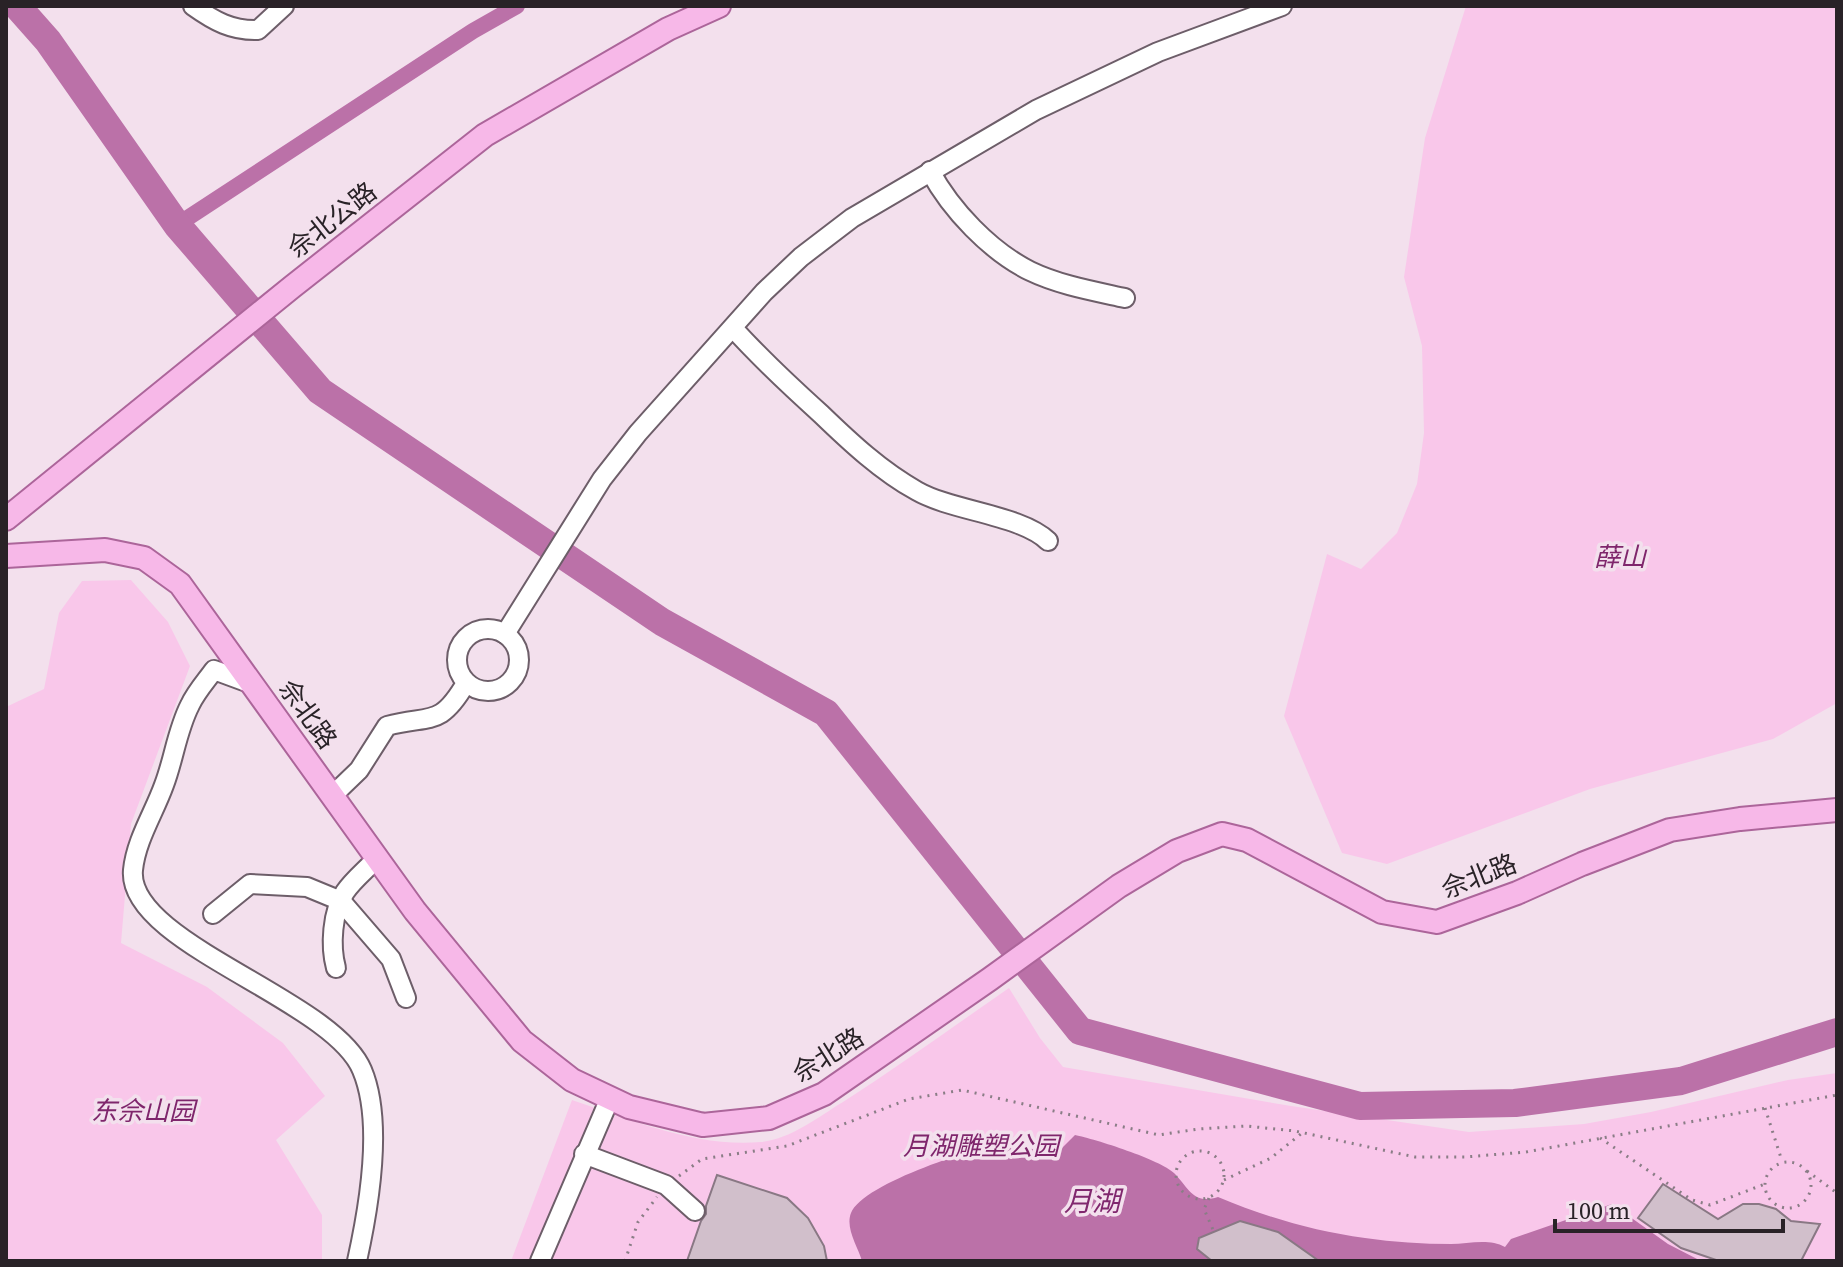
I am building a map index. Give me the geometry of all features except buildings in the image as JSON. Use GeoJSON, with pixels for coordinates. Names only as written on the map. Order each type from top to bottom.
{"type":"FeatureCollection","features":[{"type":"Feature","properties":{"kind":"main road","name":"佘北公路"},"geometry":{"type":"LineString","coordinates":[[6,519],[485,135],[668,29],[719,6]]}},
{"type":"Feature","properties":{"kind":"main road","name":"佘北路"},"geometry":{"type":"LineString","coordinates":[[6,556],[105,550],[144,558],[180,584],[415,911],[522,1041],[572,1080],[629,1107],[703,1125],[769,1118],[824,1094],[1119,886],[1177,851],[1222,834],[1247,840],[1382,912],[1437,922],[1517,893],[1670,830],[1740,819],[1837,810]]}},
{"type":"Feature","properties":{"kind":"street"},"geometry":{"type":"LineString","coordinates":[[193,6],[210,19],[238,31],[258,30],[284,6]]}},
{"type":"Feature","properties":{"kind":"street"},"geometry":{"type":"LineString","coordinates":[[505,634],[583,505],[638,433],[764,292],[801,257],[852,218],[1036,110],[1158,52],[1282,6]]}},
{"type":"Feature","properties":{"kind":"street"},"geometry":{"type":"LineString","coordinates":[[930,171],[950,201],[986,239],[1029,271],[1125,298]]}},
{"type":"Feature","properties":{"kind":"street"},"geometry":{"type":"LineString","coordinates":[[733,328],[792,388],[886,470],[917,491],[1005,520],[1048,541]]}},
{"type":"Feature","properties":{"kind":"street"},"geometry":{"type":"LineString","coordinates":[[491,628],[505,634],[515,643],[520,658],[517,674],[503,689],[488,692],[466,683],[456,661],[459,647],[467,635],[491,628]]}},
{"type":"Feature","properties":{"kind":"street"},"geometry":{"type":"LineString","coordinates":[[252,684],[214,670],[190,705],[165,784],[137,848],[132,873],[141,903],[170,928],[233,971],[330,1029],[362,1068],[371,1098],[372,1167],[357,1261]]}},
{"type":"Feature","properties":{"kind":"street"},"geometry":{"type":"LineString","coordinates":[[332,796],[359,770],[387,726],[439,715],[453,705],[466,683]]}},
{"type":"Feature","properties":{"kind":"street"},"geometry":{"type":"LineString","coordinates":[[336,968],[330,946],[341,901],[346,891],[377,858]]}},
{"type":"Feature","properties":{"kind":"street"},"geometry":{"type":"LineString","coordinates":[[213,914],[250,884],[307,887],[341,901],[391,959],[406,998]]}},
{"type":"Feature","properties":{"kind":"street"},"geometry":{"type":"LineString","coordinates":[[540,1261],[610,1098]]}},
{"type":"Feature","properties":{"kind":"street"},"geometry":{"type":"LineString","coordinates":[[584,1154],[666,1185],[695,1211]]}},
{"type":"Feature","properties":{"kind":"path"},"geometry":{"type":"LineString","coordinates":[[625,1261],[638,1222],[666,1185],[702,1159],[787,1146],[909,1099],[962,1090],[1159,1135],[1246,1126],[1302,1132],[1415,1157],[1526,1152],[1837,1095]]}},
{"type":"Feature","properties":{"kind":"path"},"geometry":{"type":"LineString","coordinates":[[1765,1108],[1783,1163]]}},
{"type":"Feature","properties":{"kind":"path"},"geometry":{"type":"LineString","coordinates":[[1224,1180],[1271,1158],[1302,1132]]}},
{"type":"Feature","properties":{"kind":"path"},"geometry":{"type":"LineString","coordinates":[[1600,1138],[1692,1200],[1710,1205],[1765,1184]]}},
{"type":"Feature","properties":{"kind":"path"},"geometry":{"type":"LineString","coordinates":[[1209,1198],[1193,1199],[1180,1189],[1176,1174],[1182,1159],[1196,1151],[1211,1153],[1222,1165],[1224,1180],[1204,1209],[1214,1232]]}},
{"type":"Feature","properties":{"kind":"path"},"geometry":{"type":"LineString","coordinates":[[1804,1169],[1810,1190],[1807,1197],[1796,1207],[1774,1204],[1765,1184],[1770,1170],[1783,1163],[1798,1164],[1837,1193]]}},
{"type":"Feature","properties":{"kind":"green space","name":"薛山"},"geometry":{"type":"Polygon","coordinates":[[[1466,6],[1837,6],[1837,703],[1773,739],[1590,789],[1387,864],[1342,853],[1284,716],[1327,554],[1361,569],[1397,533],[1417,484],[1424,433],[1422,346],[1404,277],[1425,138],[1466,6]]]}},
{"type":"Feature","properties":{"kind":"green space","name":"东佘山园"},"geometry":{"type":"Polygon","coordinates":[[[131,580],[168,622],[190,666],[131,824],[121,943],[207,987],[283,1043],[325,1096],[276,1140],[322,1215],[322,1261],[6,1261],[6,707],[44,689],[59,613],[82,581],[131,580]]]}},
{"type":"Feature","properties":{"kind":"green space","name":"月湖雕塑公园"},"geometry":{"type":"Polygon","coordinates":[[[1009,988],[1040,1038],[1063,1067],[1291,1106],[1469,1132],[1584,1124],[1788,1080],[1837,1073],[1837,1261],[511,1261],[572,1100],[689,1137],[737,1143],[772,1140],[804,1126],[843,1102],[1009,988]]]}},
{"type":"Feature","properties":{"kind":"water","name":"月湖"},"geometry":{"type":"Polygon","coordinates":[[[1075,1135],[1156,1162],[1174,1173],[1197,1197],[1218,1197],[1272,1217],[1327,1231],[1397,1242],[1485,1242],[1505,1247],[1511,1239],[1612,1204],[1668,1244],[1701,1261],[862,1261],[851,1231],[851,1213],[860,1201],[877,1190],[924,1167],[976,1150],[1019,1142],[1062,1148],[1075,1135]]]}},
{"type":"Feature","properties":{"kind":"waterway"},"geometry":{"type":"LineString","coordinates":[[17,6],[48,41],[177,225],[320,391],[662,622],[826,713],[1080,1031],[1360,1106],[1515,1103],[1681,1081],[1837,1032]]}},
{"type":"Feature","properties":{"kind":"waterway"},"geometry":{"type":"LineString","coordinates":[[177,225],[473,31],[517,6]]}}]}
